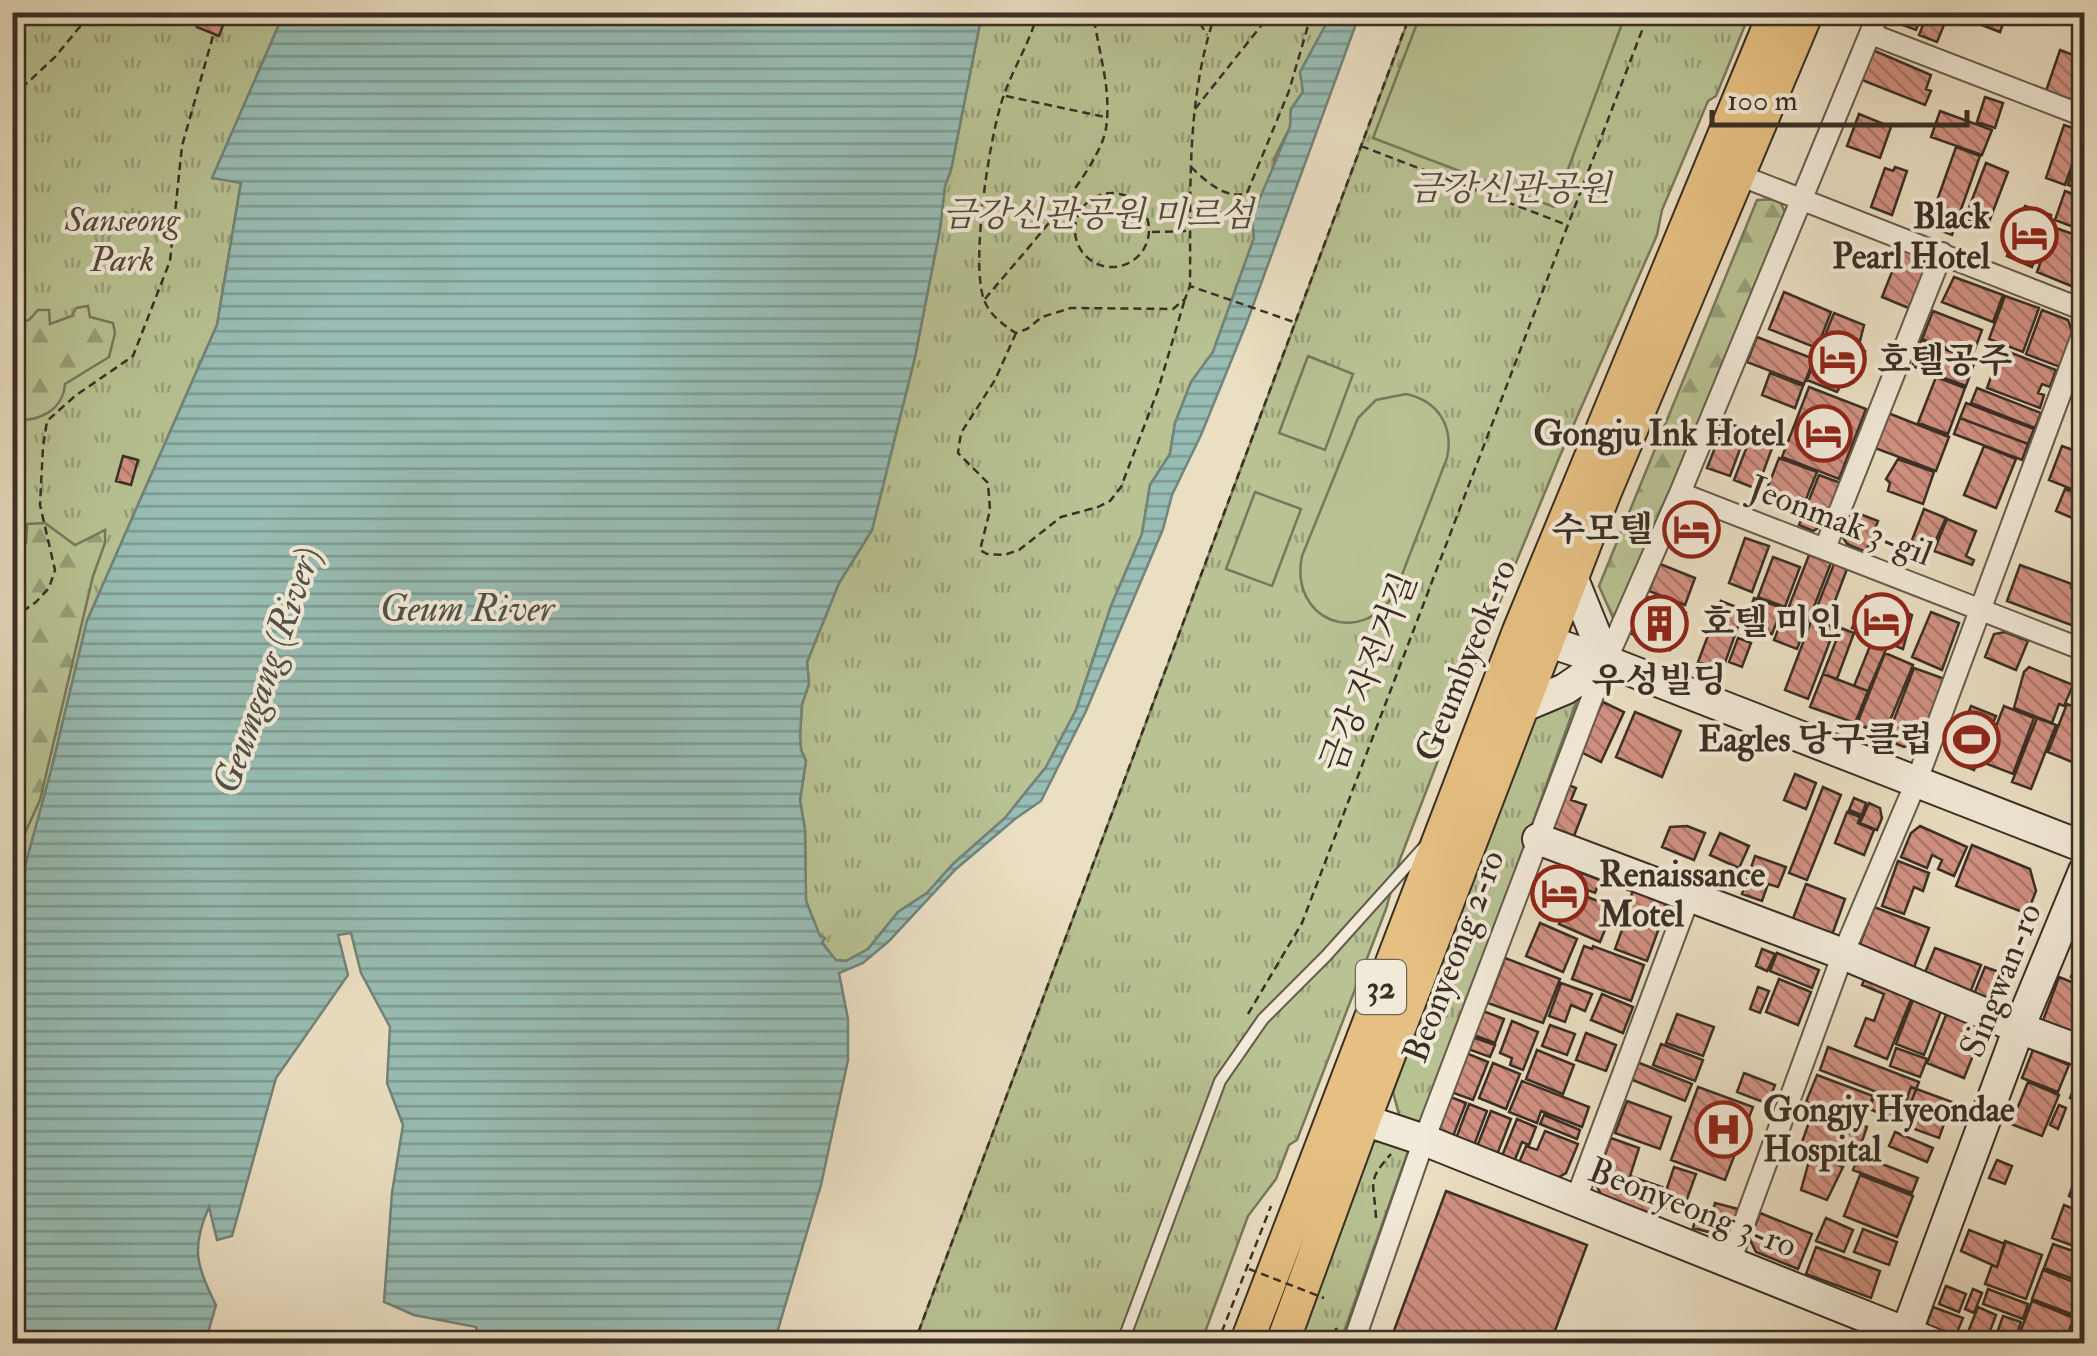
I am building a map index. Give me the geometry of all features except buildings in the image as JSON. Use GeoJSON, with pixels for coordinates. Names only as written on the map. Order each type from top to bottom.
{"type":"FeatureCollection","features":[{"type":"Feature","properties":{"kind":"main road","name":"Geumbyeok-ro"},"geometry":{"type":"LineString","coordinates":[[1246,1344],[1440,832],[1533,637],[1774,12]]}},
{"type":"Feature","properties":{"kind":"main road"},"geometry":{"type":"LineString","coordinates":[[1791,52],[1784,38],[1792,12]]}},
{"type":"Feature","properties":{"kind":"main road","name":"Geumbyeok-ro"},"geometry":{"type":"LineString","coordinates":[[1282,1344],[1522,707],[1533,637],[1572,577],[1807,12]]}},
{"type":"Feature","properties":{"kind":"main road"},"geometry":{"type":"LineString","coordinates":[[1572,577],[1606,661]]}},
{"type":"Feature","properties":{"kind":"main road"},"geometry":{"type":"LineString","coordinates":[[1533,637],[1606,661],[2084,847]]}},
{"type":"Feature","properties":{"kind":"main road"},"geometry":{"type":"LineString","coordinates":[[1522,707],[1566,689],[1606,661]]}},
{"type":"Feature","properties":{"kind":"main road","name":"Beonyeong 2-ro"},"geometry":{"type":"LineString","coordinates":[[1538,838],[1844,954],[2084,1052]]}},
{"type":"Feature","properties":{"kind":"main road","name":"Singwan-ro"},"geometry":{"type":"LineString","coordinates":[[1914,1340],[2019,1028],[2084,871]]}},
{"type":"Feature","properties":{"kind":"main road","name":"Beonyeong 3-ro"},"geometry":{"type":"LineString","coordinates":[[1364,1120],[1411,1142],[1730,1262],[1914,1340]]}},
{"type":"Feature","properties":{"kind":"street"},"geometry":{"type":"LineString","coordinates":[[1538,838],[1606,661],[1680,494],[1880,12]]}},
{"type":"Feature","properties":{"kind":"street"},"geometry":{"type":"LineString","coordinates":[[1871,34],[2084,116]]}},
{"type":"Feature","properties":{"kind":"street"},"geometry":{"type":"LineString","coordinates":[[1739,176],[2084,310]]}},
{"type":"Feature","properties":{"kind":"street"},"geometry":{"type":"LineString","coordinates":[[1825,548],[1942,254]]}},
{"type":"Feature","properties":{"kind":"street"},"geometry":{"type":"LineString","coordinates":[[1730,1262],[1844,954],[1917,780],[1982,609],[2084,330]]}},
{"type":"Feature","properties":{"kind":"street","name":"Jeonmak 3-gil"},"geometry":{"type":"LineString","coordinates":[[1680,494],[2084,650]]}},
{"type":"Feature","properties":{"kind":"street","name":"Beonyeong 2-ro"},"geometry":{"type":"LineString","coordinates":[[1411,1142],[1538,838]]}},
{"type":"Feature","properties":{"kind":"street"},"geometry":{"type":"LineString","coordinates":[[1576,1202],[1690,895]]}},
{"type":"Feature","properties":{"kind":"street"},"geometry":{"type":"LineString","coordinates":[[1353,1344],[1411,1142]]}},
{"type":"Feature","properties":{"kind":"lane"},"geometry":{"type":"LineString","coordinates":[[1122,1343],[1220,1080],[1263,1019],[1440,832]]}},
{"type":"Feature","properties":{"kind":"path"},"geometry":{"type":"LineString","coordinates":[[12,97],[55,57],[92,12]]}},
{"type":"Feature","properties":{"kind":"path"},"geometry":{"type":"LineString","coordinates":[[1038,12],[1004,95],[983,198],[978,258],[984,300],[1000,324],[1016,333],[1028,330],[1042,317],[1071,308],[1173,309],[1185,299]]}},
{"type":"Feature","properties":{"kind":"path"},"geometry":{"type":"LineString","coordinates":[[984,300],[1095,159],[1106,131],[1104,66],[1093,12]]}},
{"type":"Feature","properties":{"kind":"path"},"geometry":{"type":"LineString","coordinates":[[1193,12],[1208,37]]}},
{"type":"Feature","properties":{"kind":"path"},"geometry":{"type":"LineString","coordinates":[[1194,110],[1272,12]]}},
{"type":"Feature","properties":{"kind":"path"},"geometry":{"type":"LineString","coordinates":[[1191,166],[1224,191],[1238,196],[1246,193],[1289,91],[1312,12]]}},
{"type":"Feature","properties":{"kind":"path"},"geometry":{"type":"LineString","coordinates":[[914,1344],[1411,12]]}},
{"type":"Feature","properties":{"kind":"path","name":"금강 자전거길"},"geometry":{"type":"LineString","coordinates":[[1247,1015],[1302,923],[1649,12]]}},
{"type":"Feature","properties":{"kind":"path"},"geometry":{"type":"LineString","coordinates":[[1016,333],[996,380],[961,433],[958,452],[988,483],[990,510],[980,550],[987,554],[1004,555],[1019,550],[1061,517],[1098,508],[1122,487],[1190,286],[1194,110],[1216,13]]}},
{"type":"Feature","properties":{"kind":"path"},"geometry":{"type":"LineString","coordinates":[[12,620],[49,588],[55,570],[40,505],[42,447],[48,421],[75,396],[133,356],[170,262],[182,146],[213,36]]}},
{"type":"Feature","properties":{"kind":"path"},"geometry":{"type":"LineString","coordinates":[[1004,95],[1107,117]]}},
{"type":"Feature","properties":{"kind":"path"},"geometry":{"type":"LineString","coordinates":[[1361,146],[1568,225]]}},
{"type":"Feature","properties":{"kind":"path"},"geometry":{"type":"LineString","coordinates":[[1101,194],[1124,195],[1143,209],[1150,232],[1141,255],[1118,268],[1106,268],[1084,255],[1077,244],[1076,219],[1090,200],[1101,194]]}},
{"type":"Feature","properties":{"kind":"path"},"geometry":{"type":"LineString","coordinates":[[1060,206],[1076,219]]}},
{"type":"Feature","properties":{"kind":"path"},"geometry":{"type":"LineString","coordinates":[[1150,232],[1190,230]]}},
{"type":"Feature","properties":{"kind":"path"},"geometry":{"type":"LineString","coordinates":[[1190,286],[1296,322]]}},
{"type":"Feature","properties":{"kind":"path"},"geometry":{"type":"LineString","coordinates":[[1376,1228],[1372,1180],[1375,1168],[1411,1142]]}},
{"type":"Feature","properties":{"kind":"path"},"geometry":{"type":"LineString","coordinates":[[1250,1269],[1324,1298]]}},
{"type":"Feature","properties":{"kind":"path"},"geometry":{"type":"LineString","coordinates":[[1326,1344],[1340,1321]]}},
{"type":"Feature","properties":{"kind":"green space","name":"Sanseong Park"},"geometry":{"type":"Polygon","coordinates":[[[13,13],[284,13],[213,178],[241,182],[217,325],[87,621],[13,911],[13,13]]]}},
{"type":"Feature","properties":{"kind":"green space","name":"금강신관공원 미르섬"},"geometry":{"type":"Polygon","coordinates":[[[982,13],[1332,13],[1303,92],[1291,109],[1290,127],[1252,217],[1254,238],[1213,352],[1191,382],[1175,423],[1170,454],[1150,485],[1142,534],[1111,606],[1076,710],[1046,767],[1005,818],[927,893],[898,912],[868,949],[846,961],[835,960],[822,942],[806,901],[805,830],[800,800],[806,761],[800,737],[802,704],[809,684],[807,662],[839,583],[872,530],[915,357],[945,186],[982,13]]]}},
{"type":"Feature","properties":{"kind":"green space","name":"금강신관공원"},"geometry":{"type":"Polygon","coordinates":[[[1411,13],[1750,13],[1716,96],[1708,101],[1662,210],[1657,235],[1483,643],[1297,1140],[1289,1145],[1276,1179],[1248,1216],[1201,1343],[914,1344],[1411,13]]]}},
{"type":"Feature","properties":{"kind":"green space"},"geometry":{"type":"Polygon","coordinates":[[[1421,13],[1626,13],[1554,207],[1373,138],[1421,13]]]}},
{"type":"Feature","properties":{"kind":"green space"},"geometry":{"type":"Polygon","coordinates":[[[1779,199],[1787,217],[1622,613],[1613,618],[1599,586],[1757,200],[1779,199]]]}},
{"type":"Feature","properties":{"kind":"green space"},"geometry":{"type":"Polygon","coordinates":[[[88,306],[90,317],[113,323],[115,333],[109,357],[65,384],[60,401],[48,413],[13,420],[13,320],[16,324],[29,320],[38,310],[49,310],[50,324],[72,316],[76,308],[88,306]]]}},
{"type":"Feature","properties":{"kind":"green space"},"geometry":{"type":"Polygon","coordinates":[[[1308,356],[1353,374],[1325,450],[1279,433],[1308,356]]]}},
{"type":"Feature","properties":{"kind":"green space"},"geometry":{"type":"Polygon","coordinates":[[[1406,394],[1427,402],[1441,417],[1448,435],[1447,458],[1395,593],[1364,620],[1330,620],[1316,611],[1306,597],[1301,578],[1302,556],[1358,418],[1376,400],[1406,394]]]}},
{"type":"Feature","properties":{"kind":"green space"},"geometry":{"type":"Polygon","coordinates":[[[1255,492],[1301,509],[1272,586],[1226,569],[1255,492]]]}},
{"type":"Feature","properties":{"kind":"green space"},"geometry":{"type":"Polygon","coordinates":[[[45,523],[75,545],[105,530],[105,543],[93,576],[40,800],[20,844],[13,882],[13,549],[26,543],[27,524],[45,523]]]}},
{"type":"Feature","properties":{"kind":"green space"},"geometry":{"type":"Polygon","coordinates":[[[1561,695],[1577,700],[1425,1120],[1414,1123],[1400,1118],[1393,1092],[1532,711],[1561,695]]]}},
{"type":"Feature","properties":{"kind":"green space"},"geometry":{"type":"Polygon","coordinates":[[[1366,1141],[1411,1143],[1340,1343],[1294,1344],[1366,1141]]]}},
{"type":"Feature","properties":{"kind":"water","name":"Geum River"},"geometry":{"type":"Polygon","coordinates":[[[284,13],[982,13],[945,186],[915,357],[872,530],[839,583],[807,662],[809,684],[802,704],[800,737],[806,761],[800,800],[805,830],[806,901],[820,936],[825,938],[822,943],[836,960],[846,961],[868,949],[898,912],[927,893],[1005,818],[1046,767],[1076,710],[1111,606],[1142,534],[1150,485],[1170,454],[1175,423],[1191,382],[1213,352],[1254,238],[1252,217],[1290,127],[1291,109],[1303,92],[1300,72],[1332,13],[1360,13],[1247,322],[1172,495],[1163,529],[1086,711],[1041,801],[956,869],[889,941],[863,963],[839,973],[848,1019],[848,1060],[821,1185],[774,1343],[479,1343],[476,1327],[414,1315],[384,1302],[392,1193],[403,1125],[387,1083],[390,1027],[361,973],[351,933],[338,935],[348,975],[276,1078],[232,1236],[217,1240],[209,1207],[203,1221],[198,1256],[216,1305],[205,1343],[13,1343],[13,911],[87,621],[217,325],[241,183],[212,178],[284,13]]]}},
{"type":"Feature","properties":{"kind":"place","name":"Black Pearl Hotel"},"geometry":{"type":"Point","coordinates":[2029,236]}},
{"type":"Feature","properties":{"kind":"place","name":"호텔공주"},"geometry":{"type":"Point","coordinates":[1838,360]}},
{"type":"Feature","properties":{"kind":"place","name":"Gongju Ink Hotel"},"geometry":{"type":"Point","coordinates":[1824,433]}},
{"type":"Feature","properties":{"kind":"place","name":"수모텔"},"geometry":{"type":"Point","coordinates":[1692,529]}},
{"type":"Feature","properties":{"kind":"place","name":"호텔 미인"},"geometry":{"type":"Point","coordinates":[1882,622]}},
{"type":"Feature","properties":{"kind":"place","name":"우성빌딩"},"geometry":{"type":"Point","coordinates":[1659,624]}},
{"type":"Feature","properties":{"kind":"place","name":"Eagles 당구클럽"},"geometry":{"type":"Point","coordinates":[1972,739]}},
{"type":"Feature","properties":{"kind":"place","name":"Renaissance Motel"},"geometry":{"type":"Point","coordinates":[1560,894]}},
{"type":"Feature","properties":{"kind":"place","name":"Gongjy Hyeondae Hospital"},"geometry":{"type":"Point","coordinates":[1724,1129]}},
{"type":"Feature","properties":{"kind":"water label","name":"Geumgang (River)"},"geometry":{"type":"Point","coordinates":[266,670]}}]}
